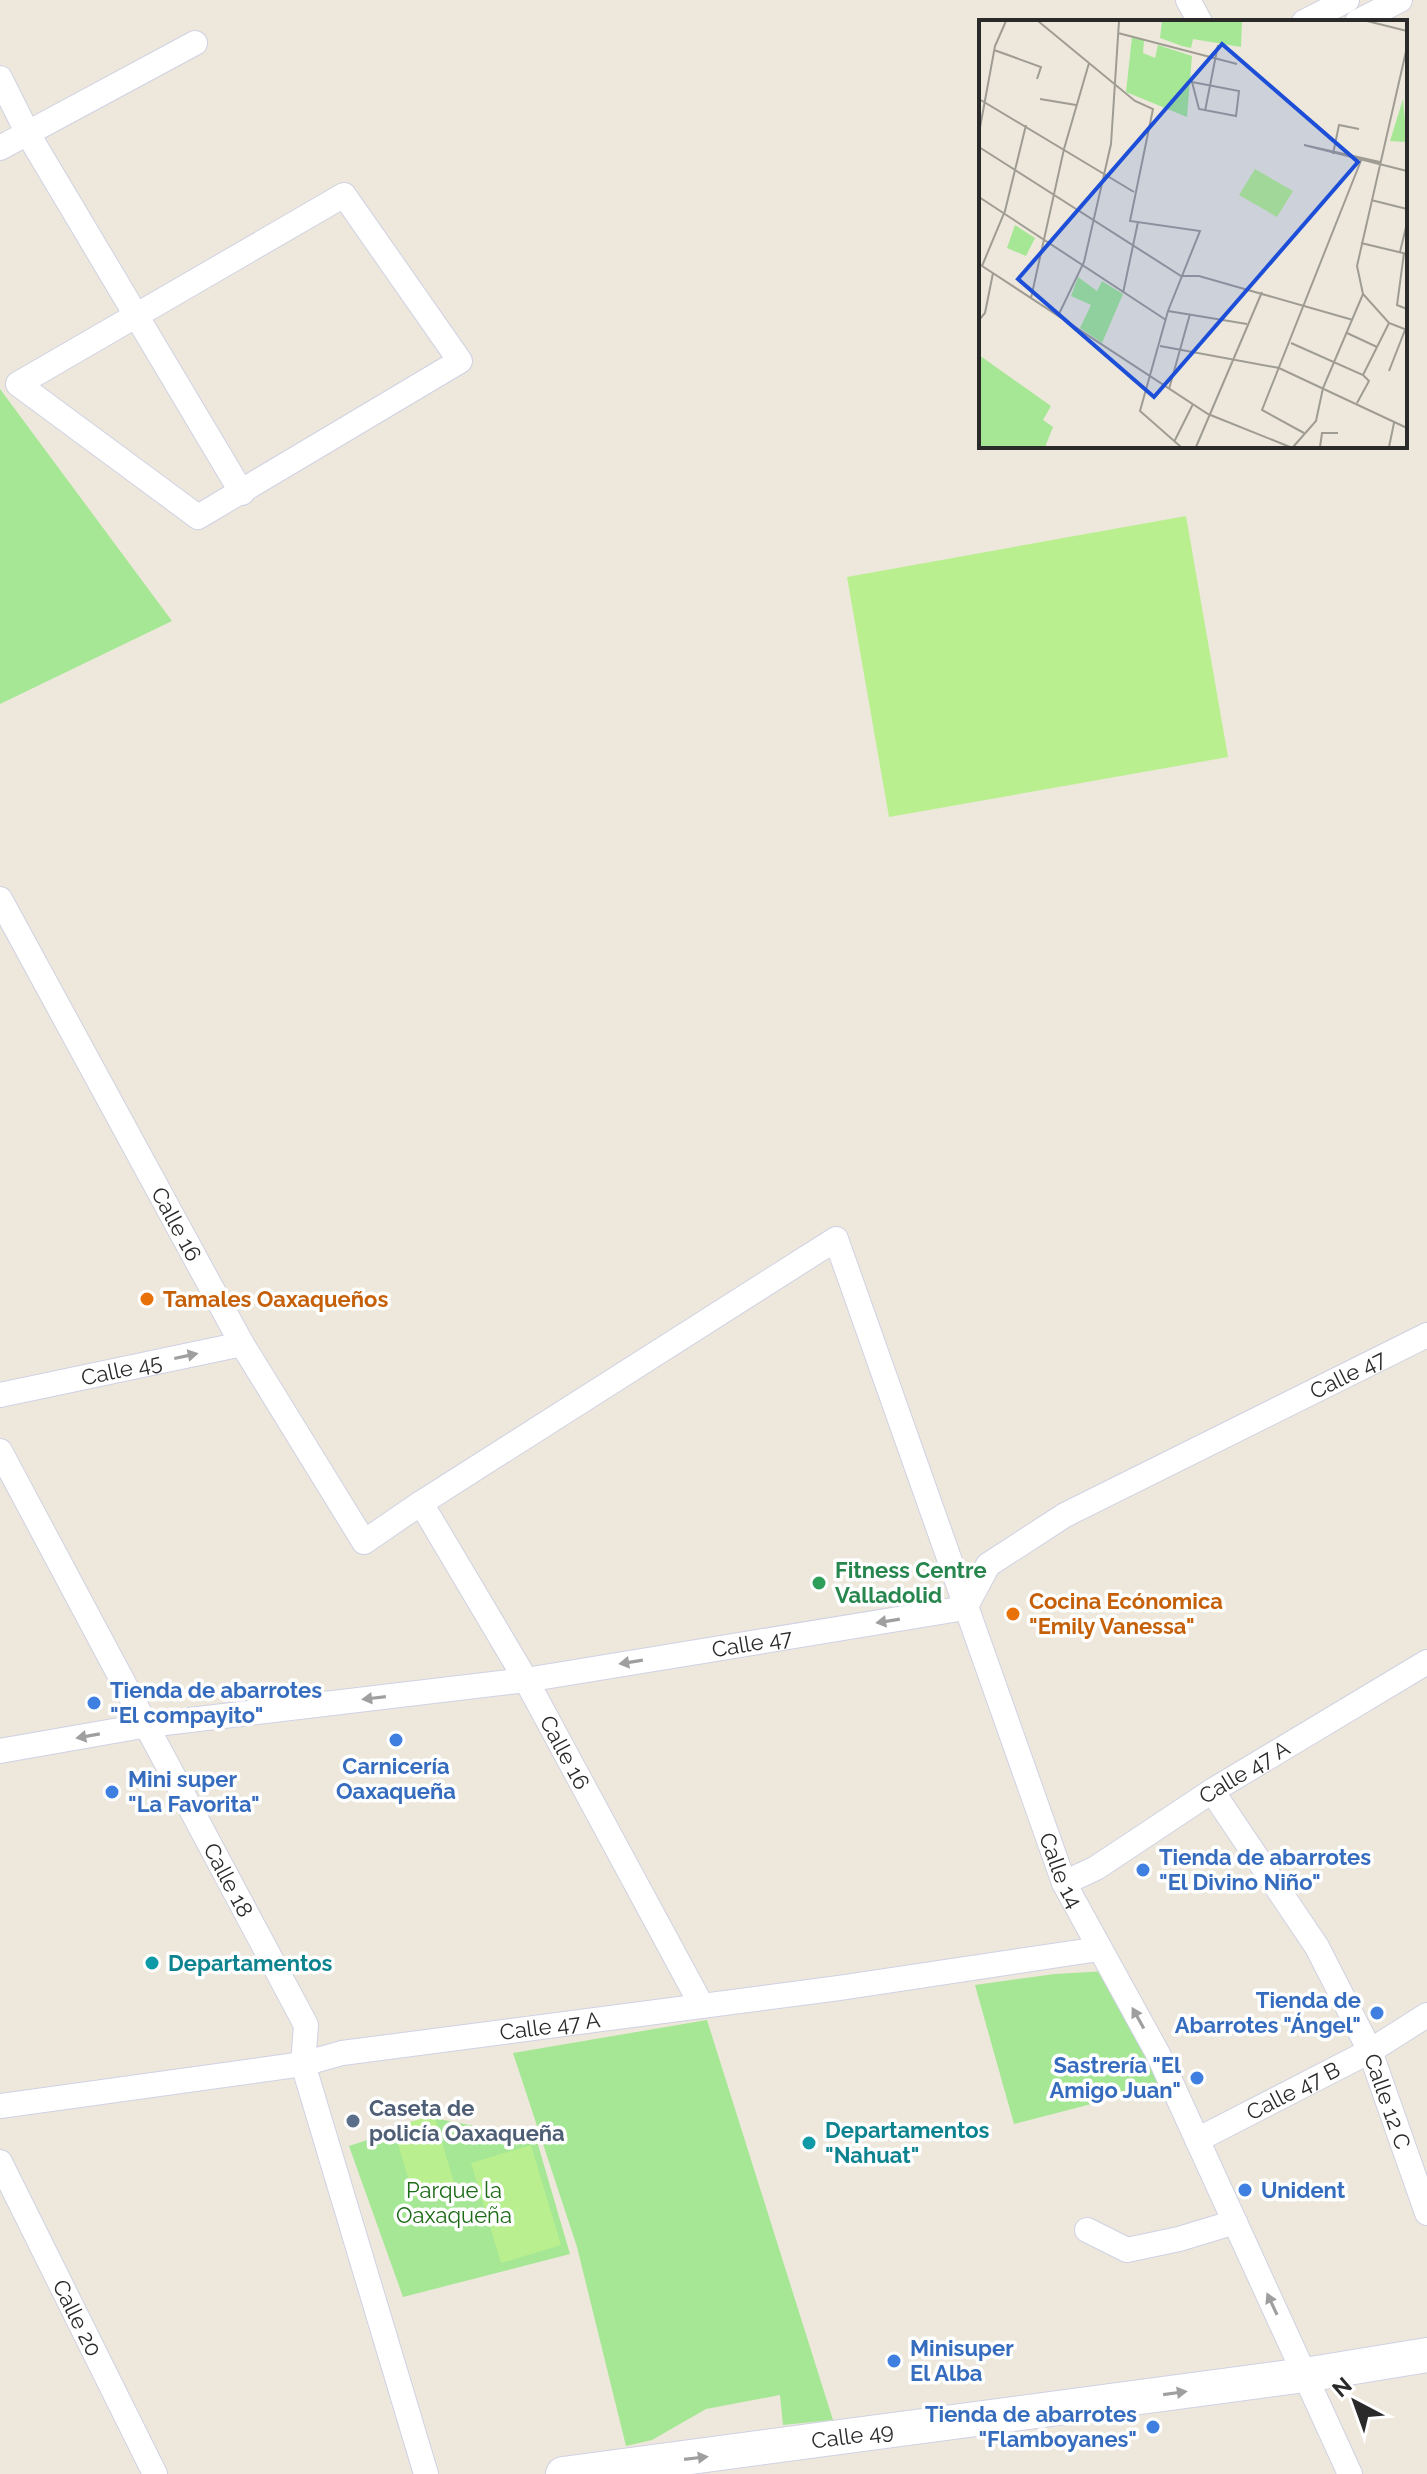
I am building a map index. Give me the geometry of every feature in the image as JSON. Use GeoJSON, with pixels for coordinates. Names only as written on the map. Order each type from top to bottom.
{"type":"FeatureCollection","features":[{"type":"Feature","properties":{"kind":"street"},"geometry":{"type":"LineString","coordinates":[[1188,0],[1199,20]]}},
{"type":"Feature","properties":{"kind":"street"},"geometry":{"type":"LineString","coordinates":[[1308,20],[1347,0]]}},
{"type":"Feature","properties":{"kind":"street"},"geometry":{"type":"LineString","coordinates":[[1361,20],[1400,0]]}},
{"type":"Feature","properties":{"kind":"street"},"geometry":{"type":"LineString","coordinates":[[0,148],[195,43]]}},
{"type":"Feature","properties":{"kind":"street"},"geometry":{"type":"LineString","coordinates":[[0,78],[28,134],[242,493]]}},
{"type":"Feature","properties":{"kind":"street"},"geometry":{"type":"LineString","coordinates":[[344,195],[460,361],[198,517],[18,384],[135,315],[344,195]]}},
{"type":"Feature","properties":{"kind":"street","name":"Calle 16"},"geometry":{"type":"LineString","coordinates":[[0,899],[242,1344],[364,1542],[421,1503],[526,1680],[702,2006]]}},
{"type":"Feature","properties":{"kind":"street","name":"Calle 14"},"geometry":{"type":"LineString","coordinates":[[421,1503],[836,1239],[1064,1883],[1158,2054],[1350,2474]]}},
{"type":"Feature","properties":{"kind":"street","name":"Calle 47"},"geometry":{"type":"LineString","coordinates":[[0,1751],[148,1725],[526,1680],[965,1608],[988,1565],[1065,1515],[1427,1335]]}},
{"type":"Feature","properties":{"kind":"street","name":"Calle 45"},"geometry":{"type":"LineString","coordinates":[[0,1395],[242,1344]]}},
{"type":"Feature","properties":{"kind":"street","name":"Calle 18"},"geometry":{"type":"LineString","coordinates":[[0,1451],[306,2025],[303,2064],[426,2474]]}},
{"type":"Feature","properties":{"kind":"street"},"geometry":{"type":"LineString","coordinates":[[957,1584],[988,1565]]}},
{"type":"Feature","properties":{"kind":"street","name":"Calle 47 A"},"geometry":{"type":"LineString","coordinates":[[1064,1883],[1096,1868],[1212,1791],[1427,1662]]}},
{"type":"Feature","properties":{"kind":"street","name":"Calle 12 C"},"geometry":{"type":"LineString","coordinates":[[1212,1791],[1317,1947],[1370,2051],[1427,2213]]}},
{"type":"Feature","properties":{"kind":"street","name":"Calle 47 A"},"geometry":{"type":"LineString","coordinates":[[0,2106],[303,2064],[342,2053],[702,2006],[1099,1949]]}},
{"type":"Feature","properties":{"kind":"street","name":"Calle 47 B"},"geometry":{"type":"LineString","coordinates":[[1197,2140],[1370,2051],[1427,2015]]}},
{"type":"Feature","properties":{"kind":"street","name":"Calle 20"},"geometry":{"type":"LineString","coordinates":[[0,2162],[155,2474]]}},
{"type":"Feature","properties":{"kind":"street"},"geometry":{"type":"LineString","coordinates":[[1087,2230],[1127,2250],[1179,2239],[1235,2222]]}},
{"type":"Feature","properties":{"kind":"street","name":"Calle 49"},"geometry":{"type":"LineString","coordinates":[[563,2474],[1305,2375],[1427,2355]]}},
{"type":"Feature","properties":{"kind":"green space"},"geometry":{"type":"Polygon","coordinates":[[[0,389],[172,621],[0,704],[0,389]]]}},
{"type":"Feature","properties":{"kind":"green space"},"geometry":{"type":"Polygon","coordinates":[[[1186,516],[1228,757],[889,817],[847,577],[1186,516]]]}},
{"type":"Feature","properties":{"kind":"green space"},"geometry":{"type":"Polygon","coordinates":[[[1107,1971],[1161,2086],[1014,2124],[975,1985],[1055,1974],[1107,1971]]]}},
{"type":"Feature","properties":{"kind":"green space"},"geometry":{"type":"Polygon","coordinates":[[[707,2020],[833,2420],[783,2425],[780,2395],[706,2409],[652,2440],[626,2446],[577,2247],[513,2053],[707,2020]]]}},
{"type":"Feature","properties":{"kind":"green space"},"geometry":{"type":"Polygon","coordinates":[[[434,2115],[455,2186],[414,2198],[393,2127],[434,2115]]]}},
{"type":"Feature","properties":{"kind":"green space","name":"Parque la Oaxaqueña"},"geometry":{"type":"Polygon","coordinates":[[[434,2118],[536,2138],[570,2254],[403,2297],[349,2146],[434,2118]]]}},
{"type":"Feature","properties":{"kind":"green space"},"geometry":{"type":"Polygon","coordinates":[[[531,2145],[561,2245],[501,2263],[471,2163],[531,2145]]]}},
{"type":"Feature","properties":{"kind":"place","name":"Tamales Oaxaqueños"},"geometry":{"type":"Point","coordinates":[147,1299]}},
{"type":"Feature","properties":{"kind":"place","name":"Fitness Centre Valladolid"},"geometry":{"type":"Point","coordinates":[819,1583]}},
{"type":"Feature","properties":{"kind":"place","name":"Cocina Ecónomica \"Emily Vanessa\""},"geometry":{"type":"Point","coordinates":[1013,1614]}},
{"type":"Feature","properties":{"kind":"place","name":"Tienda de abarrotes \"El compayito\""},"geometry":{"type":"Point","coordinates":[94,1703]}},
{"type":"Feature","properties":{"kind":"place","name":"Carnicería Oaxaqueña"},"geometry":{"type":"Point","coordinates":[396,1740]}},
{"type":"Feature","properties":{"kind":"place","name":"Mini super \"La Favorita\""},"geometry":{"type":"Point","coordinates":[112,1792]}},
{"type":"Feature","properties":{"kind":"place","name":"Tienda de abarrotes \"El Divino Niño\""},"geometry":{"type":"Point","coordinates":[1143,1870]}},
{"type":"Feature","properties":{"kind":"place","name":"Departamentos"},"geometry":{"type":"Point","coordinates":[152,1963]}},
{"type":"Feature","properties":{"kind":"place","name":"Tienda de Abarrotes \"Ángel\""},"geometry":{"type":"Point","coordinates":[1377,2013]}},
{"type":"Feature","properties":{"kind":"place","name":"Sastrería \"El Amigo Juan\""},"geometry":{"type":"Point","coordinates":[1197,2078]}},
{"type":"Feature","properties":{"kind":"place","name":"Caseta de policía Oaxaqueña"},"geometry":{"type":"Point","coordinates":[353,2121]}},
{"type":"Feature","properties":{"kind":"place","name":"Departamentos \"Nahuat\""},"geometry":{"type":"Point","coordinates":[809,2143]}},
{"type":"Feature","properties":{"kind":"place","name":"Unident"},"geometry":{"type":"Point","coordinates":[1245,2190]}},
{"type":"Feature","properties":{"kind":"place","name":"Minisuper El Alba"},"geometry":{"type":"Point","coordinates":[894,2361]}},
{"type":"Feature","properties":{"kind":"place","name":"Tienda de abarrotes \"Flamboyanes\""},"geometry":{"type":"Point","coordinates":[1153,2427]}}]}
